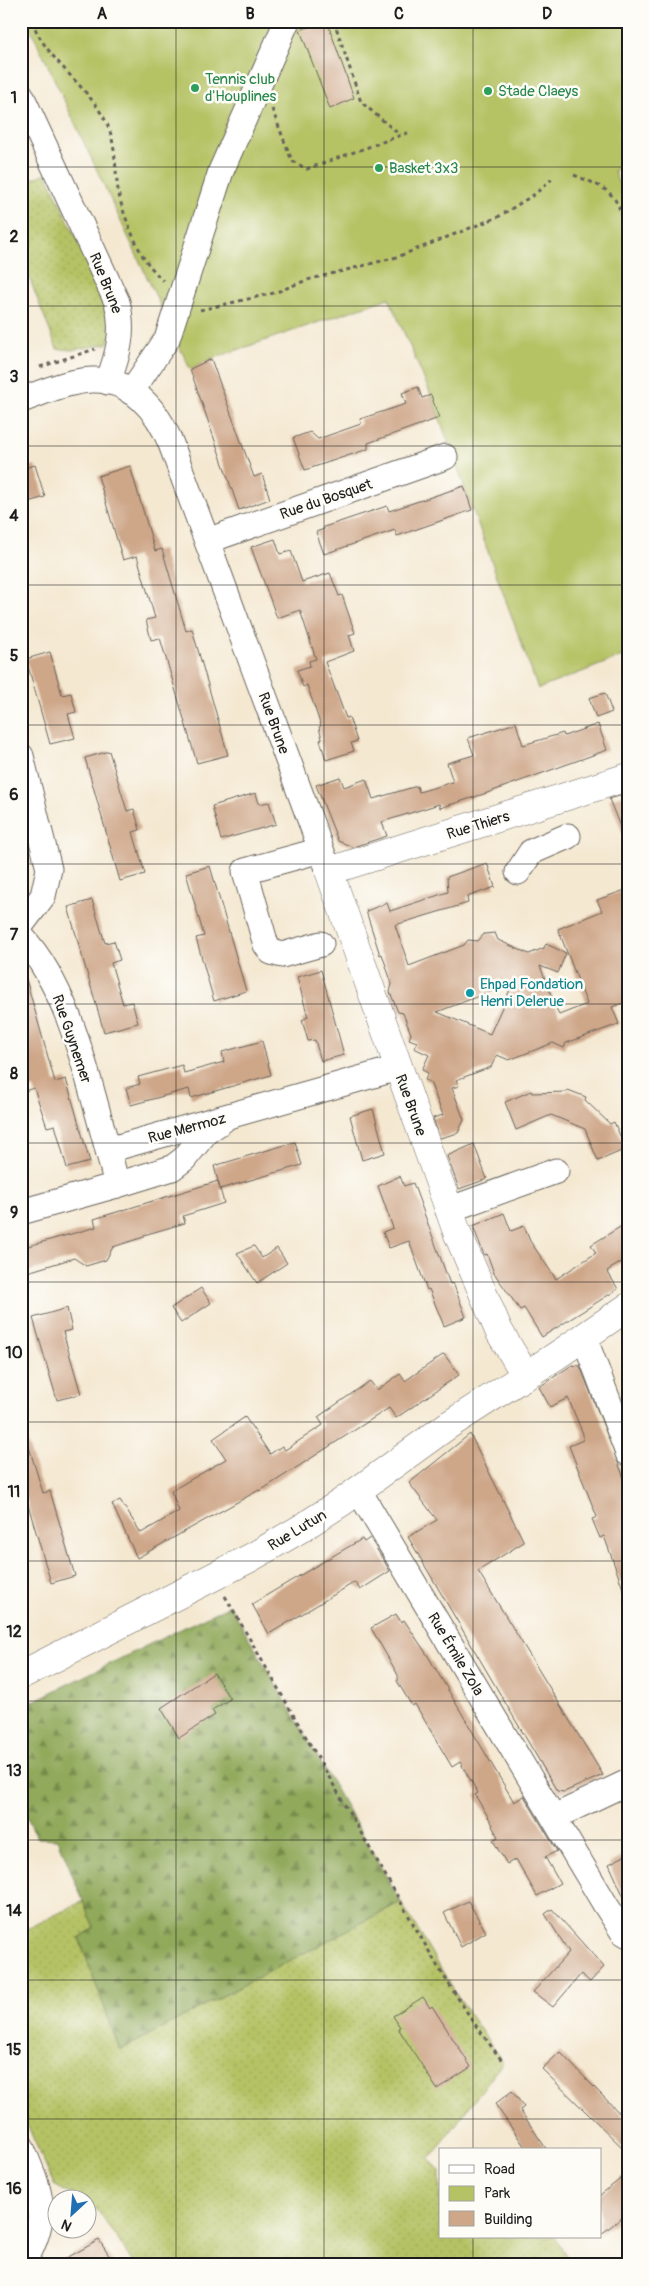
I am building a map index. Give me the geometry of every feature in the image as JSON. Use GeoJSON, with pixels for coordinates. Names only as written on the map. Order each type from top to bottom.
{"type":"FeatureCollection","features":[{"type":"Feature","properties":{"kind":"main road","name":"Rue Thiers"},"geometry":{"type":"LineString","coordinates":[[325,861],[627,779]]}},
{"type":"Feature","properties":{"kind":"main road","name":"Rue Brune"},"geometry":{"type":"LineString","coordinates":[[325,861],[448,1210],[496,1326],[526,1376]]}},
{"type":"Feature","properties":{"kind":"main road","name":"Rue Lutun"},"geometry":{"type":"LineString","coordinates":[[21,1674],[286,1538],[359,1490],[447,1426],[584,1338],[628,1307]]}},
{"type":"Feature","properties":{"kind":"street"},"geometry":{"type":"LineString","coordinates":[[131,392],[167,339],[181,300],[202,225],[221,171],[287,21]]}},
{"type":"Feature","properties":{"kind":"street","name":"Rue Brune"},"geometry":{"type":"LineString","coordinates":[[21,95],[117,302],[121,320],[120,344],[108,382],[131,392],[144,402],[162,423],[325,861]]}},
{"type":"Feature","properties":{"kind":"street"},"geometry":{"type":"LineString","coordinates":[[21,400],[82,381],[100,380],[108,382]]}},
{"type":"Feature","properties":{"kind":"street","name":"Rue du Bosquet"},"geometry":{"type":"LineString","coordinates":[[207,541],[445,457]]}},
{"type":"Feature","properties":{"kind":"street"},"geometry":{"type":"LineString","coordinates":[[21,756],[49,869],[43,896],[21,925]]}},
{"type":"Feature","properties":{"kind":"street"},"geometry":{"type":"LineString","coordinates":[[518,872],[531,852],[568,836]]}},
{"type":"Feature","properties":{"kind":"street"},"geometry":{"type":"LineString","coordinates":[[321,944],[282,955],[271,952],[266,945],[245,871],[325,861]]}},
{"type":"Feature","properties":{"kind":"street","name":"Rue Guynemer"},"geometry":{"type":"LineString","coordinates":[[21,936],[39,960],[66,1014],[108,1150]]}},
{"type":"Feature","properties":{"kind":"street","name":"Rue Mermoz"},"geometry":{"type":"LineString","coordinates":[[108,1150],[398,1068]]}},
{"type":"Feature","properties":{"kind":"street"},"geometry":{"type":"LineString","coordinates":[[21,1212],[172,1168],[184,1159],[206,1132],[234,1115]]}},
{"type":"Feature","properties":{"kind":"street"},"geometry":{"type":"LineString","coordinates":[[108,1150],[117,1185]]}},
{"type":"Feature","properties":{"kind":"street"},"geometry":{"type":"LineString","coordinates":[[448,1210],[556,1171]]}},
{"type":"Feature","properties":{"kind":"street"},"geometry":{"type":"LineString","coordinates":[[584,1338],[628,1453]]}},
{"type":"Feature","properties":{"kind":"street","name":"Rue Émile Zola"},"geometry":{"type":"LineString","coordinates":[[359,1490],[623,1932],[628,1934]]}},
{"type":"Feature","properties":{"kind":"street"},"geometry":{"type":"LineString","coordinates":[[554,1817],[628,1782]]}},
{"type":"Feature","properties":{"kind":"street"},"geometry":{"type":"LineString","coordinates":[[21,2146],[39,2191],[42,2206],[36,2238],[23,2265]]}},
{"type":"Feature","properties":{"kind":"path"},"geometry":{"type":"LineString","coordinates":[[32,21],[46,48],[77,81],[108,126],[114,147],[118,193],[144,258],[167,286],[181,300],[197,311],[274,293],[307,280],[397,258],[498,216],[535,194],[552,179]]}},
{"type":"Feature","properties":{"kind":"path"},"geometry":{"type":"LineString","coordinates":[[334,21],[361,102],[400,135]]}},
{"type":"Feature","properties":{"kind":"path"},"geometry":{"type":"LineString","coordinates":[[261,79],[292,161],[307,169],[410,132]]}},
{"type":"Feature","properties":{"kind":"path"},"geometry":{"type":"LineString","coordinates":[[574,175],[604,187],[617,200],[628,231]]}},
{"type":"Feature","properties":{"kind":"path"},"geometry":{"type":"LineString","coordinates":[[39,368],[82,352],[120,344]]}},
{"type":"Feature","properties":{"kind":"path"},"geometry":{"type":"LineString","coordinates":[[214,1576],[438,1967],[474,2023],[503,2062]]}},
{"type":"Feature","properties":{"kind":"green space"},"geometry":{"type":"Polygon","coordinates":[[[27,21],[628,21],[628,165],[614,171],[628,208],[628,654],[538,689],[431,395],[389,298],[211,359],[190,369],[27,21]]]}},
{"type":"Feature","properties":{"kind":"green space"},"geometry":{"type":"Polygon","coordinates":[[[46,173],[108,305],[113,332],[107,344],[72,350],[57,349],[21,257],[21,184],[46,173]]]}},
{"type":"Feature","properties":{"kind":"green space"},"geometry":{"type":"Polygon","coordinates":[[[230,1605],[401,1902],[120,2050],[79,1938],[94,1928],[58,1839],[37,1838],[21,1804],[21,1707],[230,1605]]]}},
{"type":"Feature","properties":{"kind":"green space"},"geometry":{"type":"Polygon","coordinates":[[[83,1901],[95,1929],[79,1938],[120,2050],[401,1902],[459,1999],[503,2062],[430,2159],[439,2170],[439,2238],[556,2238],[572,2265],[135,2265],[98,2211],[98,2188],[59,2188],[54,2185],[21,2111],[21,1932],[83,1901]]]}},
{"type":"Feature","properties":{"kind":"building"},"geometry":{"type":"Polygon","coordinates":[[[327,21],[354,98],[330,109],[300,30],[327,21]]]}},
{"type":"Feature","properties":{"kind":"building"},"geometry":{"type":"Polygon","coordinates":[[[211,359],[254,477],[262,474],[270,499],[239,510],[190,369],[211,359]]]}},
{"type":"Feature","properties":{"kind":"building"},"geometry":{"type":"Polygon","coordinates":[[[418,387],[422,398],[431,395],[439,418],[368,443],[368,449],[305,470],[293,438],[310,432],[318,439],[361,424],[360,419],[406,404],[402,393],[418,387]]]}},
{"type":"Feature","properties":{"kind":"building"},"geometry":{"type":"Polygon","coordinates":[[[35,465],[45,497],[21,504],[21,469],[35,465]]]}},
{"type":"Feature","properties":{"kind":"building"},"geometry":{"type":"Polygon","coordinates":[[[130,466],[155,551],[162,549],[186,631],[192,629],[228,755],[197,763],[160,638],[151,640],[146,620],[155,618],[137,556],[123,560],[98,476],[130,466]]]}},
{"type":"Feature","properties":{"kind":"building"},"geometry":{"type":"Polygon","coordinates":[[[464,486],[472,510],[397,536],[395,530],[324,554],[316,532],[324,529],[324,527],[387,506],[389,511],[464,486]]]}},
{"type":"Feature","properties":{"kind":"building"},"geometry":{"type":"Polygon","coordinates":[[[275,539],[280,554],[291,551],[302,582],[330,573],[339,596],[342,595],[355,633],[349,635],[354,651],[325,662],[346,718],[349,717],[357,741],[351,743],[354,751],[326,760],[320,740],[322,739],[319,727],[321,726],[307,685],[303,687],[297,670],[310,666],[309,661],[316,659],[300,610],[277,618],[251,547],[275,539]]]}},
{"type":"Feature","properties":{"kind":"building"},"geometry":{"type":"Polygon","coordinates":[[[50,652],[62,695],[71,693],[76,712],[68,714],[75,738],[50,744],[26,659],[50,652]]]}},
{"type":"Feature","properties":{"kind":"building"},"geometry":{"type":"Polygon","coordinates":[[[605,693],[612,712],[596,718],[589,698],[605,693]]]}},
{"type":"Feature","properties":{"kind":"building"},"geometry":{"type":"Polygon","coordinates":[[[516,723],[523,745],[563,733],[564,736],[598,724],[607,750],[487,793],[440,808],[439,804],[382,822],[387,836],[353,847],[338,841],[316,785],[340,777],[344,787],[366,779],[373,799],[417,786],[419,792],[453,782],[447,763],[474,755],[468,738],[516,723]]]}},
{"type":"Feature","properties":{"kind":"building"},"geometry":{"type":"Polygon","coordinates":[[[109,751],[127,811],[134,809],[140,830],[133,832],[145,874],[120,881],[85,758],[109,751]]]}},
{"type":"Feature","properties":{"kind":"building"},"geometry":{"type":"Polygon","coordinates":[[[256,793],[259,804],[269,802],[276,824],[221,840],[212,806],[256,793]]]}},
{"type":"Feature","properties":{"kind":"building"},"geometry":{"type":"Polygon","coordinates":[[[623,795],[628,804],[627,844],[609,799],[623,795]]]}},
{"type":"Feature","properties":{"kind":"building","name":"Ehpad Fondation Henri Delerue"},"geometry":{"type":"Polygon","coordinates":[[[487,863],[495,887],[467,897],[468,903],[395,925],[409,966],[464,945],[468,940],[478,941],[484,934],[495,933],[498,940],[529,954],[544,948],[546,944],[566,953],[558,973],[540,966],[559,1015],[587,1004],[558,929],[602,911],[597,900],[628,889],[628,1001],[612,1007],[619,1024],[566,1043],[564,1048],[553,1043],[509,1060],[497,1055],[491,1067],[456,1080],[459,1086],[452,1088],[464,1120],[458,1133],[440,1138],[433,1118],[443,1115],[430,1082],[425,1080],[428,1073],[422,1070],[429,1055],[414,1048],[417,1042],[409,1039],[411,1034],[403,1013],[398,1012],[390,992],[392,984],[382,954],[380,955],[366,911],[387,903],[390,911],[448,892],[447,877],[487,863]],[[513,983],[437,1012],[490,1034],[513,983]]]}},
{"type":"Feature","properties":{"kind":"building"},"geometry":{"type":"Polygon","coordinates":[[[210,866],[246,991],[214,1001],[196,938],[204,936],[186,873],[210,866]]]}},
{"type":"Feature","properties":{"kind":"building"},"geometry":{"type":"Polygon","coordinates":[[[92,900],[105,943],[114,941],[120,960],[111,963],[123,1004],[132,1002],[138,1023],[104,1032],[68,907],[92,900]]]}},
{"type":"Feature","properties":{"kind":"building"},"geometry":{"type":"Polygon","coordinates":[[[321,970],[344,1055],[321,1061],[315,1040],[308,1041],[302,1020],[308,1017],[297,977],[321,970]]]}},
{"type":"Feature","properties":{"kind":"building"},"geometry":{"type":"Polygon","coordinates":[[[26,979],[55,1082],[66,1079],[90,1162],[67,1168],[55,1125],[47,1127],[34,1088],[21,1092],[21,980],[26,979]]]}},
{"type":"Feature","properties":{"kind":"building"},"geometry":{"type":"Polygon","coordinates":[[[262,1041],[271,1075],[191,1098],[189,1089],[131,1105],[126,1088],[140,1084],[138,1077],[182,1065],[184,1073],[224,1062],[222,1052],[262,1041]]]}},
{"type":"Feature","properties":{"kind":"building"},"geometry":{"type":"Polygon","coordinates":[[[568,1090],[586,1097],[585,1100],[610,1124],[614,1122],[626,1149],[598,1161],[585,1129],[551,1115],[516,1130],[505,1102],[531,1091],[532,1093],[567,1092],[568,1090]]]}},
{"type":"Feature","properties":{"kind":"building"},"geometry":{"type":"Polygon","coordinates":[[[373,1109],[385,1153],[362,1160],[350,1116],[373,1109]]]}},
{"type":"Feature","properties":{"kind":"building"},"geometry":{"type":"Polygon","coordinates":[[[295,1142],[302,1165],[220,1189],[224,1203],[183,1216],[185,1223],[144,1235],[144,1237],[113,1247],[106,1260],[86,1266],[74,1258],[21,1274],[21,1248],[96,1227],[94,1219],[218,1181],[214,1166],[295,1142]]]}},
{"type":"Feature","properties":{"kind":"building"},"geometry":{"type":"Polygon","coordinates":[[[474,1144],[487,1179],[459,1189],[447,1156],[474,1144]]]}},
{"type":"Feature","properties":{"kind":"building"},"geometry":{"type":"Polygon","coordinates":[[[400,1176],[404,1186],[413,1183],[450,1284],[453,1283],[466,1317],[444,1326],[429,1289],[427,1290],[409,1241],[389,1248],[383,1232],[393,1228],[378,1186],[400,1176]]]}},
{"type":"Feature","properties":{"kind":"building"},"geometry":{"type":"Polygon","coordinates":[[[504,1213],[511,1231],[524,1226],[530,1241],[556,1279],[596,1253],[591,1245],[628,1222],[628,1258],[607,1271],[618,1289],[542,1337],[524,1308],[520,1310],[494,1273],[487,1254],[484,1255],[473,1226],[504,1213]]]}},
{"type":"Feature","properties":{"kind":"building"},"geometry":{"type":"Polygon","coordinates":[[[254,1246],[262,1258],[277,1248],[287,1263],[257,1283],[237,1253],[254,1246]]]}},
{"type":"Feature","properties":{"kind":"building"},"geometry":{"type":"Polygon","coordinates":[[[201,1288],[211,1303],[181,1323],[171,1308],[201,1288]]]}},
{"type":"Feature","properties":{"kind":"building"},"geometry":{"type":"Polygon","coordinates":[[[67,1308],[72,1330],[63,1332],[81,1394],[57,1400],[33,1318],[67,1308]]]}},
{"type":"Feature","properties":{"kind":"building"},"geometry":{"type":"Polygon","coordinates":[[[444,1354],[459,1375],[396,1418],[389,1408],[260,1491],[137,1558],[112,1504],[120,1500],[141,1533],[179,1511],[171,1491],[226,1459],[213,1439],[245,1417],[270,1454],[282,1446],[285,1450],[323,1425],[318,1417],[370,1381],[377,1390],[400,1374],[405,1381],[444,1354]]]}},
{"type":"Feature","properties":{"kind":"building"},"geometry":{"type":"Polygon","coordinates":[[[572,1365],[580,1366],[628,1488],[628,1597],[626,1597],[604,1536],[600,1538],[592,1519],[597,1517],[569,1446],[583,1440],[583,1434],[568,1398],[550,1407],[539,1387],[572,1365]]]}},
{"type":"Feature","properties":{"kind":"building"},"geometry":{"type":"Polygon","coordinates":[[[21,1434],[25,1434],[43,1493],[50,1491],[75,1576],[51,1583],[26,1498],[21,1499],[21,1434]]]}},
{"type":"Feature","properties":{"kind":"building"},"geometry":{"type":"Polygon","coordinates":[[[470,1434],[524,1542],[478,1571],[603,1775],[564,1792],[557,1791],[408,1537],[437,1520],[409,1483],[470,1434]]]}},
{"type":"Feature","properties":{"kind":"building"},"geometry":{"type":"Polygon","coordinates":[[[370,1538],[390,1571],[360,1590],[355,1582],[269,1634],[252,1604],[362,1539],[364,1542],[370,1538]]]}},
{"type":"Feature","properties":{"kind":"building"},"geometry":{"type":"Polygon","coordinates":[[[396,1614],[401,1622],[404,1620],[428,1656],[514,1802],[524,1796],[557,1851],[545,1857],[560,1883],[537,1896],[516,1859],[507,1864],[499,1851],[493,1840],[498,1837],[493,1825],[475,1795],[478,1793],[460,1762],[452,1767],[415,1704],[412,1706],[397,1681],[398,1675],[371,1628],[396,1614]]]}},
{"type":"Feature","properties":{"kind":"building"},"geometry":{"type":"Polygon","coordinates":[[[214,1673],[230,1699],[212,1710],[215,1715],[179,1738],[161,1708],[214,1673]]]}},
{"type":"Feature","properties":{"kind":"building"},"geometry":{"type":"Polygon","coordinates":[[[628,1854],[628,1906],[609,1864],[628,1854]]]}},
{"type":"Feature","properties":{"kind":"building"},"geometry":{"type":"Polygon","coordinates":[[[468,1901],[486,1932],[461,1947],[444,1913],[468,1901]]]}},
{"type":"Feature","properties":{"kind":"building"},"geometry":{"type":"Polygon","coordinates":[[[552,1909],[604,1967],[590,1982],[581,1974],[553,2007],[533,1992],[569,1952],[545,1914],[552,1909]]]}},
{"type":"Feature","properties":{"kind":"building"},"geometry":{"type":"Polygon","coordinates":[[[423,1997],[430,2008],[432,2006],[471,2067],[437,2089],[398,2028],[400,2027],[393,2016],[423,1997]]]}},
{"type":"Feature","properties":{"kind":"building"},"geometry":{"type":"Polygon","coordinates":[[[560,2052],[628,2122],[628,2153],[542,2069],[560,2052]]]}},
{"type":"Feature","properties":{"kind":"building"},"geometry":{"type":"Polygon","coordinates":[[[512,2091],[524,2107],[520,2110],[546,2148],[526,2148],[495,2104],[512,2091]]]}},
{"type":"Feature","properties":{"kind":"building"},"geometry":{"type":"Polygon","coordinates":[[[628,2173],[628,2213],[602,2233],[602,2193],[628,2173]]]}},
{"type":"Feature","properties":{"kind":"building"},"geometry":{"type":"Polygon","coordinates":[[[99,2240],[115,2265],[54,2265],[99,2240]]]}},
{"type":"Feature","properties":{"kind":"place","name":"Tennis club d'Houplines"},"geometry":{"type":"Point","coordinates":[195,88]}},
{"type":"Feature","properties":{"kind":"place","name":"Stade Claeys"},"geometry":{"type":"Point","coordinates":[488,91]}},
{"type":"Feature","properties":{"kind":"place","name":"Basket 3x3"},"geometry":{"type":"Point","coordinates":[379,168]}},
{"type":"Feature","properties":{"kind":"place","name":"Ehpad Fondation Henri Delerue"},"geometry":{"type":"Point","coordinates":[470,993]}}]}
